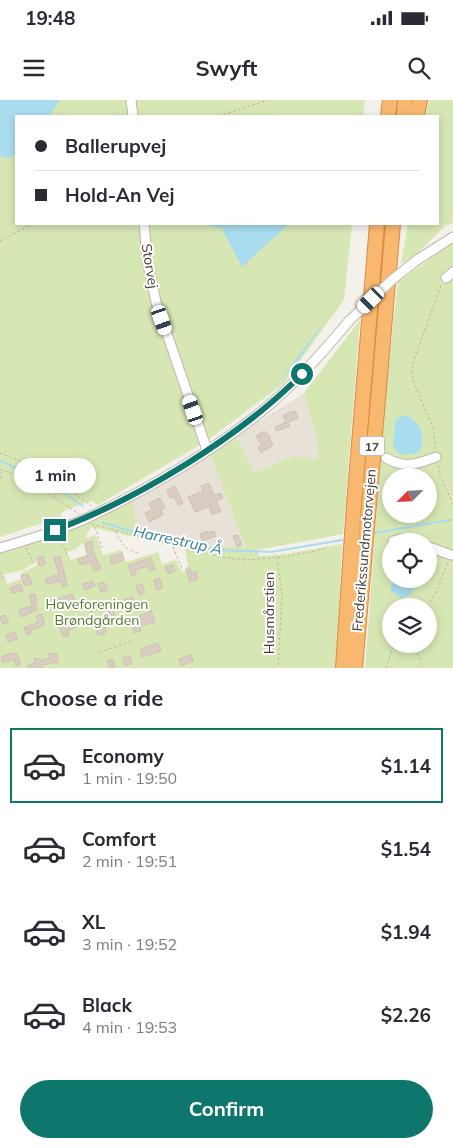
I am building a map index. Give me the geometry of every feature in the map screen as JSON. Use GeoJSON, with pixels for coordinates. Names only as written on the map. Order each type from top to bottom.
{"type":"FeatureCollection","features":[{"type":"Feature","properties":{"kind":"highway"},"geometry":{"type":"LineString","coordinates":[[385,100],[387,115]]}},
{"type":"Feature","properties":{"kind":"highway"},"geometry":{"type":"LineString","coordinates":[[387,115],[390,100]]}},
{"type":"Feature","properties":{"kind":"highway"},"geometry":{"type":"LineString","coordinates":[[404,115],[405,100]]}},
{"type":"Feature","properties":{"kind":"highway","name":"Frederikssundmotorvejen"},"geometry":{"type":"LineString","coordinates":[[343,668],[355,486],[377,225]]}},
{"type":"Feature","properties":{"kind":"highway","name":"Frederikssundmotorvejen"},"geometry":{"type":"LineString","coordinates":[[355,668],[393,225]]}},
{"type":"Feature","properties":{"kind":"highway"},"geometry":{"type":"LineString","coordinates":[[383,327],[392,289],[401,225]]}},
{"type":"Feature","properties":{"kind":"street"},"geometry":{"type":"LineString","coordinates":[[131,100],[133,115]]}},
{"type":"Feature","properties":{"kind":"street","name":"Storvej"},"geometry":{"type":"LineString","coordinates":[[144,225],[148,265],[156,302],[207,450]]}},
{"type":"Feature","properties":{"kind":"street"},"geometry":{"type":"LineString","coordinates":[[0,548],[86,519],[207,450],[242,426],[279,396],[349,321],[382,289],[417,260],[453,237]]}},
{"type":"Feature","properties":{"kind":"street"},"geometry":{"type":"LineString","coordinates":[[386,458],[404,466],[415,465],[436,457]]}},
{"type":"Feature","properties":{"kind":"street"},"geometry":{"type":"LineString","coordinates":[[437,549],[451,555]]}},
{"type":"Feature","properties":{"kind":"path"},"geometry":{"type":"LineString","coordinates":[[222,115],[268,100]]}},
{"type":"Feature","properties":{"kind":"path"},"geometry":{"type":"LineString","coordinates":[[0,241],[31,225]]}},
{"type":"Feature","properties":{"kind":"path"},"geometry":{"type":"LineString","coordinates":[[450,275],[441,285],[422,336],[412,374],[434,430],[436,457],[440,476],[453,504]]}},
{"type":"Feature","properties":{"kind":"path"},"geometry":{"type":"LineString","coordinates":[[0,453],[36,467],[98,512]]}},
{"type":"Feature","properties":{"kind":"path"},"geometry":{"type":"LineString","coordinates":[[0,479],[1,469],[31,482],[55,496],[95,526],[221,558],[246,560],[324,549]]}},
{"type":"Feature","properties":{"kind":"path"},"geometry":{"type":"LineString","coordinates":[[55,496],[63,486]]}},
{"type":"Feature","properties":{"kind":"path"},"geometry":{"type":"LineString","coordinates":[[95,526],[102,548]]}},
{"type":"Feature","properties":{"kind":"path"},"geometry":{"type":"LineString","coordinates":[[55,530],[69,558]]}},
{"type":"Feature","properties":{"kind":"path"},"geometry":{"type":"LineString","coordinates":[[114,530],[123,546],[130,551],[139,553]]}},
{"type":"Feature","properties":{"kind":"path"},"geometry":{"type":"LineString","coordinates":[[22,541],[34,563]]}},
{"type":"Feature","properties":{"kind":"path"},"geometry":{"type":"LineString","coordinates":[[173,546],[182,568]]}},
{"type":"Feature","properties":{"kind":"path"},"geometry":{"type":"LineString","coordinates":[[432,598],[444,576],[451,555]]}},
{"type":"Feature","properties":{"kind":"path","name":"Husmårstien"},"geometry":{"type":"LineString","coordinates":[[277,557],[281,572],[282,595],[278,668]]}},
{"type":"Feature","properties":{"kind":"path"},"geometry":{"type":"LineString","coordinates":[[0,572],[3,582]]}},
{"type":"Feature","properties":{"kind":"path"},"geometry":{"type":"LineString","coordinates":[[100,652],[132,641]]}},
{"type":"Feature","properties":{"kind":"path"},"geometry":{"type":"LineString","coordinates":[[386,668],[391,653]]}},
{"type":"Feature","properties":{"kind":"path"},"geometry":{"type":"LineString","coordinates":[[417,653],[423,668]]}},
{"type":"Feature","properties":{"kind":"shaded area"},"geometry":{"type":"Polygon","coordinates":[[[304,393],[318,444],[317,460],[293,456],[254,473],[236,436],[304,393]]]}},
{"type":"Feature","properties":{"kind":"shaded area"},"geometry":{"type":"Polygon","coordinates":[[[210,453],[245,547],[219,547],[136,528],[133,501],[210,453]]]}},
{"type":"Feature","properties":{"kind":"green space"},"geometry":{"type":"Polygon","coordinates":[[[0,100],[365,100],[363,115],[15,115],[15,225],[352,225],[344,300],[284,383],[208,440],[98,505],[91,501],[63,511],[60,517],[0,537],[0,100]]]}},
{"type":"Feature","properties":{"kind":"green space"},"geometry":{"type":"Polygon","coordinates":[[[429,100],[453,100],[453,223],[445,226],[418,253],[401,264],[408,225],[439,225],[439,115],[426,115],[429,100]]]}},
{"type":"Feature","properties":{"kind":"green space"},"geometry":{"type":"Polygon","coordinates":[[[453,242],[453,266],[448,270],[442,284],[453,276],[453,668],[365,668],[386,388],[398,282],[453,242]]]}},
{"type":"Feature","properties":{"kind":"green space","name":"Haveforeningen Brøndgården"},"geometry":{"type":"Polygon","coordinates":[[[360,320],[343,534],[258,550],[259,556],[286,554],[342,544],[336,668],[0,668],[0,552],[88,523],[133,501],[136,528],[219,547],[245,547],[210,453],[236,436],[254,473],[293,456],[317,460],[318,444],[304,393],[360,320]],[[91,527],[85,538],[96,535],[103,555],[121,550],[126,562],[158,552],[162,564],[176,560],[182,572],[189,570],[185,549],[91,527]],[[83,542],[75,550],[67,552],[70,560],[86,555],[83,542]],[[36,561],[24,570],[4,574],[7,584],[21,579],[20,573],[37,566],[36,561]]]}},
{"type":"Feature","properties":{"kind":"water"},"geometry":{"type":"Polygon","coordinates":[[[0,100],[60,100],[50,115],[15,115],[15,154],[8,158],[0,156],[0,100]]]}},
{"type":"Feature","properties":{"kind":"water"},"geometry":{"type":"Polygon","coordinates":[[[208,225],[288,225],[242,267],[222,229],[208,225]]]}},
{"type":"Feature","properties":{"kind":"water"},"geometry":{"type":"Polygon","coordinates":[[[329,315],[296,364],[279,382],[329,315]]]}},
{"type":"Feature","properties":{"kind":"water"},"geometry":{"type":"Polygon","coordinates":[[[405,415],[415,421],[421,431],[422,442],[418,453],[401,455],[394,448],[393,442],[396,419],[405,415]]]}},
{"type":"Feature","properties":{"kind":"water"},"geometry":{"type":"Polygon","coordinates":[[[391,588],[415,588],[411,594],[404,598],[401,598],[391,591],[391,588]]]}},
{"type":"Feature","properties":{"kind":"building"},"geometry":{"type":"Polygon","coordinates":[[[295,411],[298,418],[288,422],[290,426],[276,431],[275,427],[286,422],[283,415],[295,411]]]}},
{"type":"Feature","properties":{"kind":"building"},"geometry":{"type":"Polygon","coordinates":[[[264,431],[271,437],[269,438],[273,445],[261,453],[258,447],[262,445],[256,436],[264,431]]]}},
{"type":"Feature","properties":{"kind":"building"},"geometry":{"type":"Polygon","coordinates":[[[209,483],[214,495],[221,493],[223,498],[216,501],[221,511],[212,515],[209,507],[195,512],[188,497],[203,491],[201,486],[209,483]]]}},
{"type":"Feature","properties":{"kind":"building"},"geometry":{"type":"Polygon","coordinates":[[[175,486],[183,503],[178,505],[174,497],[170,498],[167,490],[175,486]]]}},
{"type":"Feature","properties":{"kind":"building"},"geometry":{"type":"Polygon","coordinates":[[[160,498],[165,508],[161,510],[163,515],[149,522],[145,513],[152,510],[149,503],[160,498]]]}},
{"type":"Feature","properties":{"kind":"building"},"geometry":{"type":"Polygon","coordinates":[[[207,531],[208,533],[214,531],[216,536],[202,541],[200,534],[207,531]]]}},
{"type":"Feature","properties":{"kind":"building"},"geometry":{"type":"Polygon","coordinates":[[[238,535],[242,545],[237,547],[233,536],[238,535]]]}},
{"type":"Feature","properties":{"kind":"building"},"geometry":{"type":"Polygon","coordinates":[[[92,541],[94,547],[91,548],[101,569],[94,571],[91,562],[80,565],[78,559],[88,556],[85,543],[92,541]]]}},
{"type":"Feature","properties":{"kind":"building"},"geometry":{"type":"Polygon","coordinates":[[[122,553],[124,560],[112,564],[110,557],[122,553]]]}},
{"type":"Feature","properties":{"kind":"building"},"geometry":{"type":"Polygon","coordinates":[[[43,556],[46,564],[40,566],[37,558],[43,556]]]}},
{"type":"Feature","properties":{"kind":"building"},"geometry":{"type":"Polygon","coordinates":[[[60,556],[67,585],[63,587],[61,581],[47,584],[45,579],[59,574],[54,558],[60,556]]]}},
{"type":"Feature","properties":{"kind":"building"},"geometry":{"type":"Polygon","coordinates":[[[151,558],[155,569],[150,571],[148,566],[135,570],[136,574],[132,576],[128,565],[151,558]]]}},
{"type":"Feature","properties":{"kind":"building"},"geometry":{"type":"Polygon","coordinates":[[[173,565],[175,571],[167,574],[165,567],[173,565]]]}},
{"type":"Feature","properties":{"kind":"building"},"geometry":{"type":"Polygon","coordinates":[[[189,567],[192,573],[196,571],[198,579],[190,582],[186,569],[189,567]]]}},
{"type":"Feature","properties":{"kind":"building"},"geometry":{"type":"Polygon","coordinates":[[[28,574],[32,584],[25,586],[21,576],[28,574]]]}},
{"type":"Feature","properties":{"kind":"building"},"geometry":{"type":"Polygon","coordinates":[[[159,578],[163,588],[157,590],[154,580],[159,578]]]}},
{"type":"Feature","properties":{"kind":"building"},"geometry":{"type":"Polygon","coordinates":[[[93,581],[95,586],[85,590],[83,584],[93,581]]]}},
{"type":"Feature","properties":{"kind":"building"},"geometry":{"type":"Polygon","coordinates":[[[104,582],[108,590],[101,592],[98,584],[104,582]]]}},
{"type":"Feature","properties":{"kind":"building"},"geometry":{"type":"Polygon","coordinates":[[[20,584],[23,591],[12,593],[10,588],[20,584]]]}},
{"type":"Feature","properties":{"kind":"building"},"geometry":{"type":"Polygon","coordinates":[[[142,584],[145,593],[139,595],[136,586],[142,584]]]}},
{"type":"Feature","properties":{"kind":"building"},"geometry":{"type":"Polygon","coordinates":[[[35,594],[37,603],[32,605],[29,595],[35,594]]]}},
{"type":"Feature","properties":{"kind":"building"},"geometry":{"type":"Polygon","coordinates":[[[73,594],[75,602],[59,605],[60,608],[54,610],[51,601],[73,594]]]}},
{"type":"Feature","properties":{"kind":"building"},"geometry":{"type":"Polygon","coordinates":[[[133,597],[135,602],[131,603],[132,608],[127,609],[124,600],[133,597]]]}},
{"type":"Feature","properties":{"kind":"building"},"geometry":{"type":"Polygon","coordinates":[[[100,601],[102,606],[91,612],[89,605],[100,601]]]}},
{"type":"Feature","properties":{"kind":"building"},"geometry":{"type":"Polygon","coordinates":[[[35,605],[37,610],[21,617],[18,610],[35,605]]]}},
{"type":"Feature","properties":{"kind":"building"},"geometry":{"type":"Polygon","coordinates":[[[110,606],[115,615],[109,617],[106,607],[110,606]]]}},
{"type":"Feature","properties":{"kind":"building"},"geometry":{"type":"Polygon","coordinates":[[[151,611],[155,622],[139,626],[141,631],[134,633],[131,620],[151,611]]]}},
{"type":"Feature","properties":{"kind":"building"},"geometry":{"type":"Polygon","coordinates":[[[42,614],[45,625],[31,630],[32,633],[27,635],[24,628],[38,622],[36,616],[42,614]]]}},
{"type":"Feature","properties":{"kind":"building"},"geometry":{"type":"Polygon","coordinates":[[[5,615],[9,622],[3,624],[0,617],[5,615]]]}},
{"type":"Feature","properties":{"kind":"building"},"geometry":{"type":"Polygon","coordinates":[[[79,616],[81,625],[67,631],[69,636],[63,637],[59,626],[64,624],[63,620],[79,616]]]}},
{"type":"Feature","properties":{"kind":"building"},"geometry":{"type":"Polygon","coordinates":[[[99,625],[103,625],[106,630],[105,634],[99,635],[96,632],[96,628],[99,625]]]}},
{"type":"Feature","properties":{"kind":"building"},"geometry":{"type":"Polygon","coordinates":[[[15,632],[17,639],[8,642],[6,635],[15,632]]]}},
{"type":"Feature","properties":{"kind":"building"},"geometry":{"type":"Polygon","coordinates":[[[158,643],[161,651],[142,657],[140,649],[158,643]]]}},
{"type":"Feature","properties":{"kind":"building"},"geometry":{"type":"Polygon","coordinates":[[[13,653],[17,654],[21,664],[16,666],[14,659],[3,663],[1,657],[13,653]]]}},
{"type":"Feature","properties":{"kind":"building"},"geometry":{"type":"Polygon","coordinates":[[[49,654],[57,654],[58,662],[42,665],[43,668],[28,668],[28,665],[35,663],[34,659],[40,658],[40,661],[50,658],[49,654]]]}},
{"type":"Feature","properties":{"kind":"building"},"geometry":{"type":"Polygon","coordinates":[[[191,655],[193,661],[181,666],[179,659],[191,655]]]}},
{"type":"Feature","properties":{"kind":"building"},"geometry":{"type":"Polygon","coordinates":[[[130,656],[132,663],[125,666],[122,658],[130,656]]]}},
{"type":"Feature","properties":{"kind":"building"},"geometry":{"type":"Polygon","coordinates":[[[113,659],[115,668],[110,668],[107,661],[113,659]]]}},
{"type":"Feature","properties":{"kind":"waterway","name":"Harrestrup Å"},"geometry":{"type":"LineString","coordinates":[[0,461],[49,482],[83,506]]}},
{"type":"Feature","properties":{"kind":"waterway","name":"Harrestrup Å"},"geometry":{"type":"LineString","coordinates":[[374,533],[450,520]]}},
{"type":"Feature","properties":{"kind":"waterway","name":"Harrestrup Å"},"geometry":{"type":"LineString","coordinates":[[103,523],[158,538],[218,550],[271,552],[342,540]]}},
{"type":"Feature","properties":{"kind":"route"},"geometry":{"type":"LineString","coordinates":[[55,530],[86,519],[139,491],[207,450],[267,406],[302,374]]}}]}
